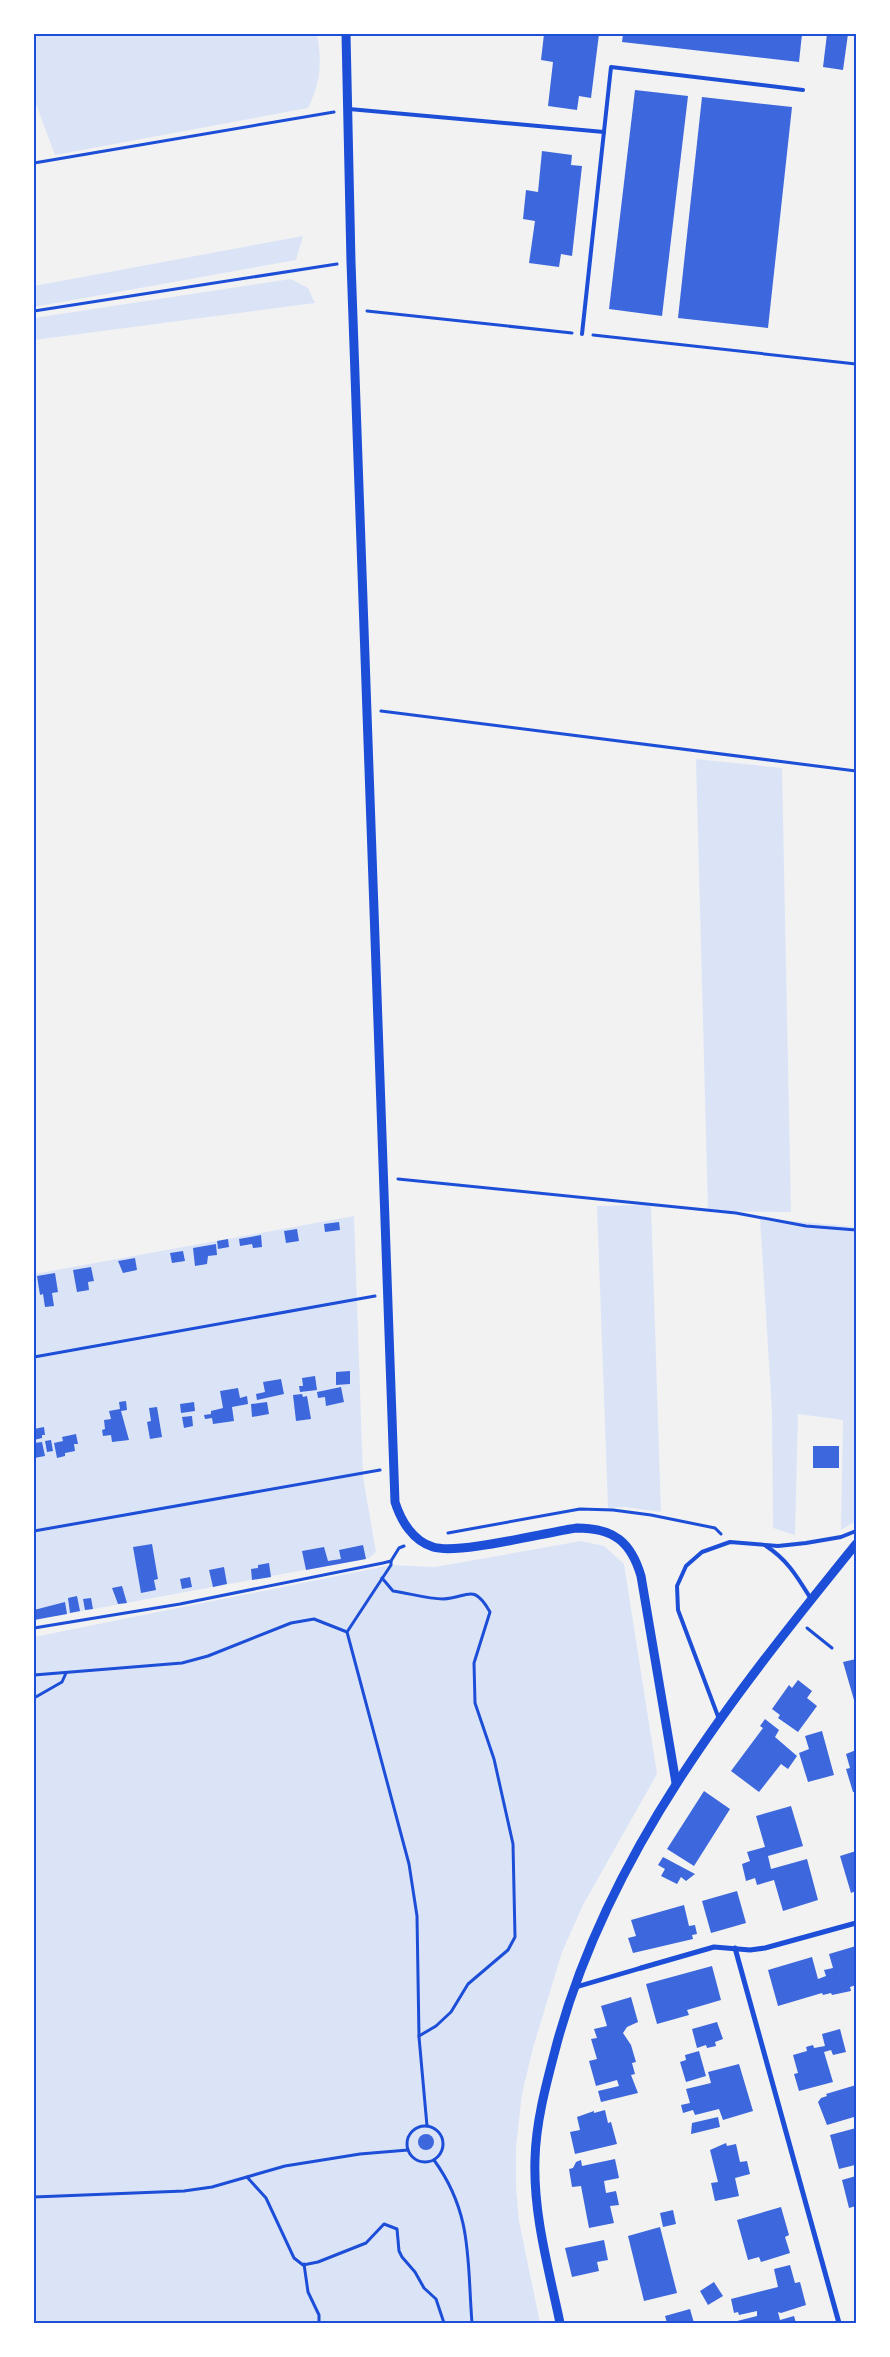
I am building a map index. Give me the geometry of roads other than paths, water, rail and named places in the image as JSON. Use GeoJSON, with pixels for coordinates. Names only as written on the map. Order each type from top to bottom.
{"type":"FeatureCollection","features":[{"type":"Feature","properties":{"kind":"street"},"geometry":{"type":"LineString","coordinates":[[346,34],[351,262],[368,710],[382,1178],[395,1497],[399,1514],[408,1528],[419,1540],[434,1547],[450,1548],[562,1530],[591,1528],[606,1532],[622,1540],[632,1553],[641,1576],[676,1783]]}},
{"type":"Feature","properties":{"kind":"street"},"geometry":{"type":"LineString","coordinates":[[560,2323],[540,2219],[534,2162],[538,2128],[550,2071],[574,1987],[614,1891],[653,1819],[719,1720],[856,1544]]}},
{"type":"Feature","properties":{"kind":"street"},"geometry":{"type":"LineString","coordinates":[[574,1987],[714,1947],[750,1950],[764,1948],[856,1923]]}},
{"type":"Feature","properties":{"kind":"street"},"geometry":{"type":"LineString","coordinates":[[735,1948],[839,2323]]}},
{"type":"Feature","properties":{"kind":"lane"},"geometry":{"type":"LineString","coordinates":[[582,334],[611,67],[804,90]]}},
{"type":"Feature","properties":{"kind":"lane"},"geometry":{"type":"LineString","coordinates":[[349,109],[604,132]]}},
{"type":"Feature","properties":{"kind":"lane"},"geometry":{"type":"LineString","coordinates":[[719,1720],[678,1610],[677,1586],[686,1566],[712,1547],[730,1542],[764,1545],[806,1544],[833,1539],[856,1531]]}},
{"type":"Feature","properties":{"kind":"lane"},"geometry":{"type":"LineString","coordinates":[[764,1545],[787,1562],[811,1600]]}}]}
